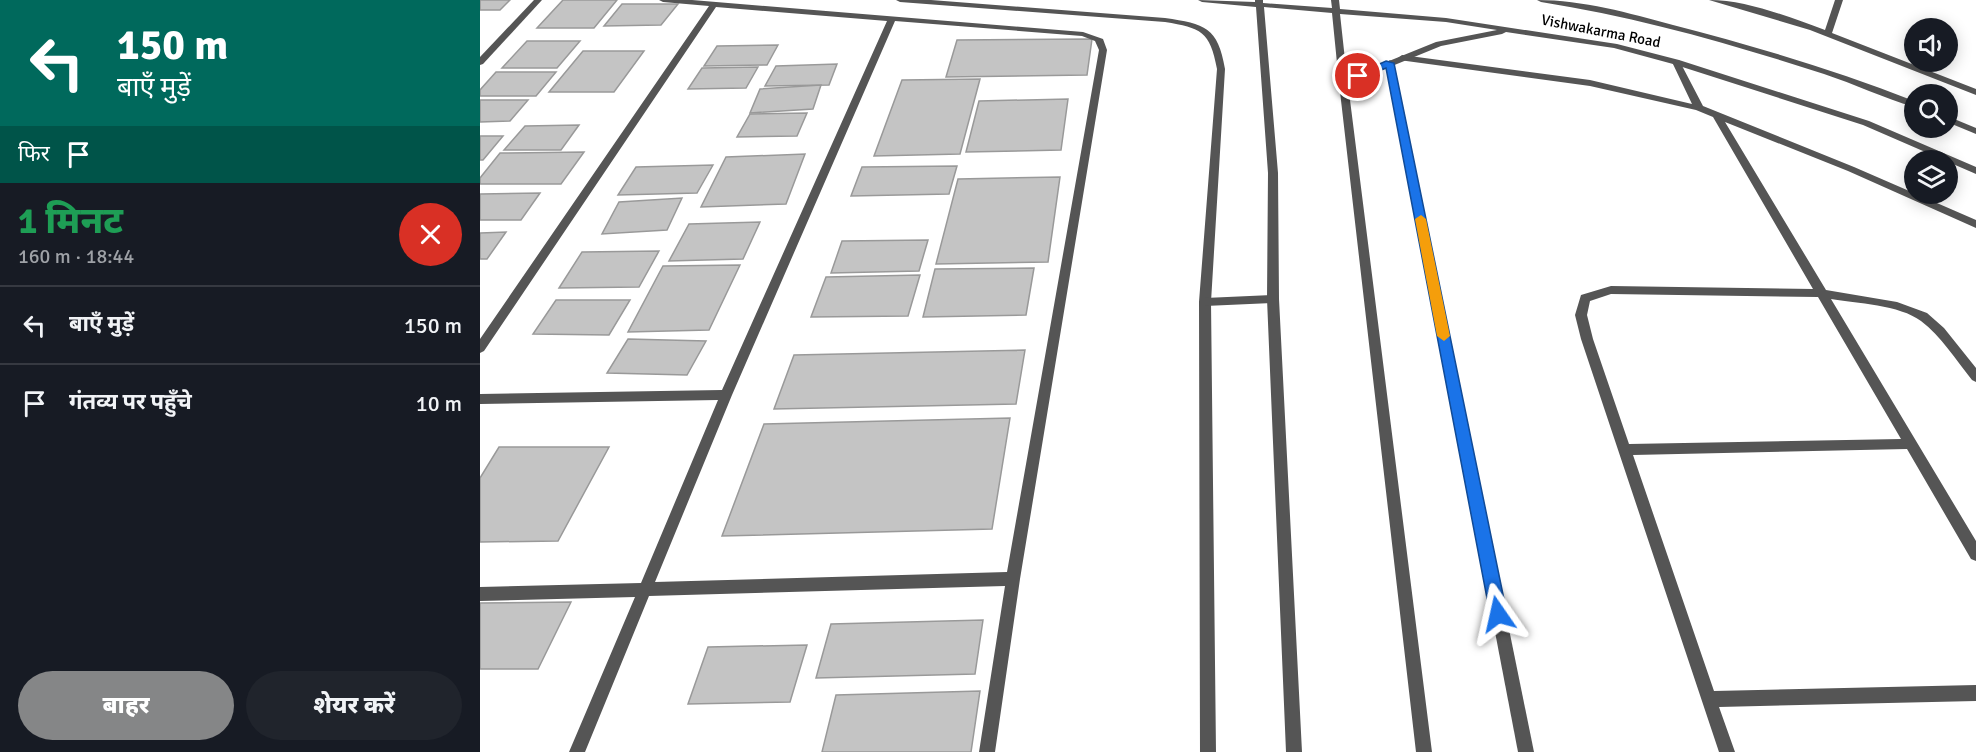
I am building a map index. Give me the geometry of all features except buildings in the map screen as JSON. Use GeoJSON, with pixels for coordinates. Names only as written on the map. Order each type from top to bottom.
{"type":"FeatureCollection","features":[{"type":"Feature","properties":{"kind":"street"},"geometry":{"type":"LineString","coordinates":[[480,62],[538,0]]}},
{"type":"Feature","properties":{"kind":"street"},"geometry":{"type":"LineString","coordinates":[[663,0],[1083,34],[1099,39],[1103,51],[1013,579],[987,752]]}},
{"type":"Feature","properties":{"kind":"street"},"geometry":{"type":"LineString","coordinates":[[900,0],[1165,20],[1196,25],[1212,36],[1218,48],[1221,69],[1205,302],[1208,752]]}},
{"type":"Feature","properties":{"kind":"street","name":"Vishwakarma Road"},"geometry":{"type":"LineString","coordinates":[[1202,0],[1336,6],[1446,20],[1614,46],[1676,62],[1866,123],[1976,171]]}},
{"type":"Feature","properties":{"kind":"street","name":"Vishwakarma Road"},"geometry":{"type":"LineString","coordinates":[[1540,0],[1590,7],[1687,29],[1806,66],[1904,100]]}},
{"type":"Feature","properties":{"kind":"street"},"geometry":{"type":"LineString","coordinates":[[1713,0],[1740,3],[1976,92]]}},
{"type":"Feature","properties":{"kind":"street"},"geometry":{"type":"LineString","coordinates":[[1827,35],[1839,0]]}},
{"type":"Feature","properties":{"kind":"street"},"geometry":{"type":"LineString","coordinates":[[1259,2],[1273,173],[1274,299],[1294,752]]}},
{"type":"Feature","properties":{"kind":"street"},"geometry":{"type":"LineString","coordinates":[[480,348],[714,4]]}},
{"type":"Feature","properties":{"kind":"street"},"geometry":{"type":"LineString","coordinates":[[1336,6],[1343,83],[1424,752]]}},
{"type":"Feature","properties":{"kind":"street"},"geometry":{"type":"LineString","coordinates":[[577,752],[726,395],[892,19]]}},
{"type":"Feature","properties":{"kind":"street"},"geometry":{"type":"LineString","coordinates":[[1343,83],[1439,44],[1512,31]]}},
{"type":"Feature","properties":{"kind":"street"},"geometry":{"type":"LineString","coordinates":[[1396,60],[1590,83],[1699,108],[1851,169],[1976,224]]}},
{"type":"Feature","properties":{"kind":"street"},"geometry":{"type":"LineString","coordinates":[[1396,60],[1526,752]]}},
{"type":"Feature","properties":{"kind":"street"},"geometry":{"type":"LineString","coordinates":[[1676,62],[1699,108]]}},
{"type":"Feature","properties":{"kind":"street"},"geometry":{"type":"LineString","coordinates":[[1717,116],[1976,554]]}},
{"type":"Feature","properties":{"kind":"street"},"geometry":{"type":"LineString","coordinates":[[1958,123],[1976,131]]}},
{"type":"Feature","properties":{"kind":"street"},"geometry":{"type":"LineString","coordinates":[[1727,752],[1587,339],[1581,315],[1585,298],[1611,290],[1821,293],[1897,306],[1923,316],[1940,331],[1976,377]]}},
{"type":"Feature","properties":{"kind":"street"},"geometry":{"type":"LineString","coordinates":[[1205,302],[1274,299]]}},
{"type":"Feature","properties":{"kind":"street"},"geometry":{"type":"LineString","coordinates":[[480,399],[726,395]]}},
{"type":"Feature","properties":{"kind":"street"},"geometry":{"type":"LineString","coordinates":[[1625,450],[1911,444]]}},
{"type":"Feature","properties":{"kind":"street"},"geometry":{"type":"LineString","coordinates":[[480,594],[1013,579]]}},
{"type":"Feature","properties":{"kind":"street"},"geometry":{"type":"LineString","coordinates":[[1710,699],[1976,693]]}},
{"type":"Feature","properties":{"kind":"slow traffic"},"geometry":{"type":"LineString","coordinates":[[1421,219],[1444,336]]}},
{"type":"Feature","properties":{"kind":"route"},"geometry":{"type":"LineString","coordinates":[[1358,76],[1390,63],[1498,614]]}}]}
